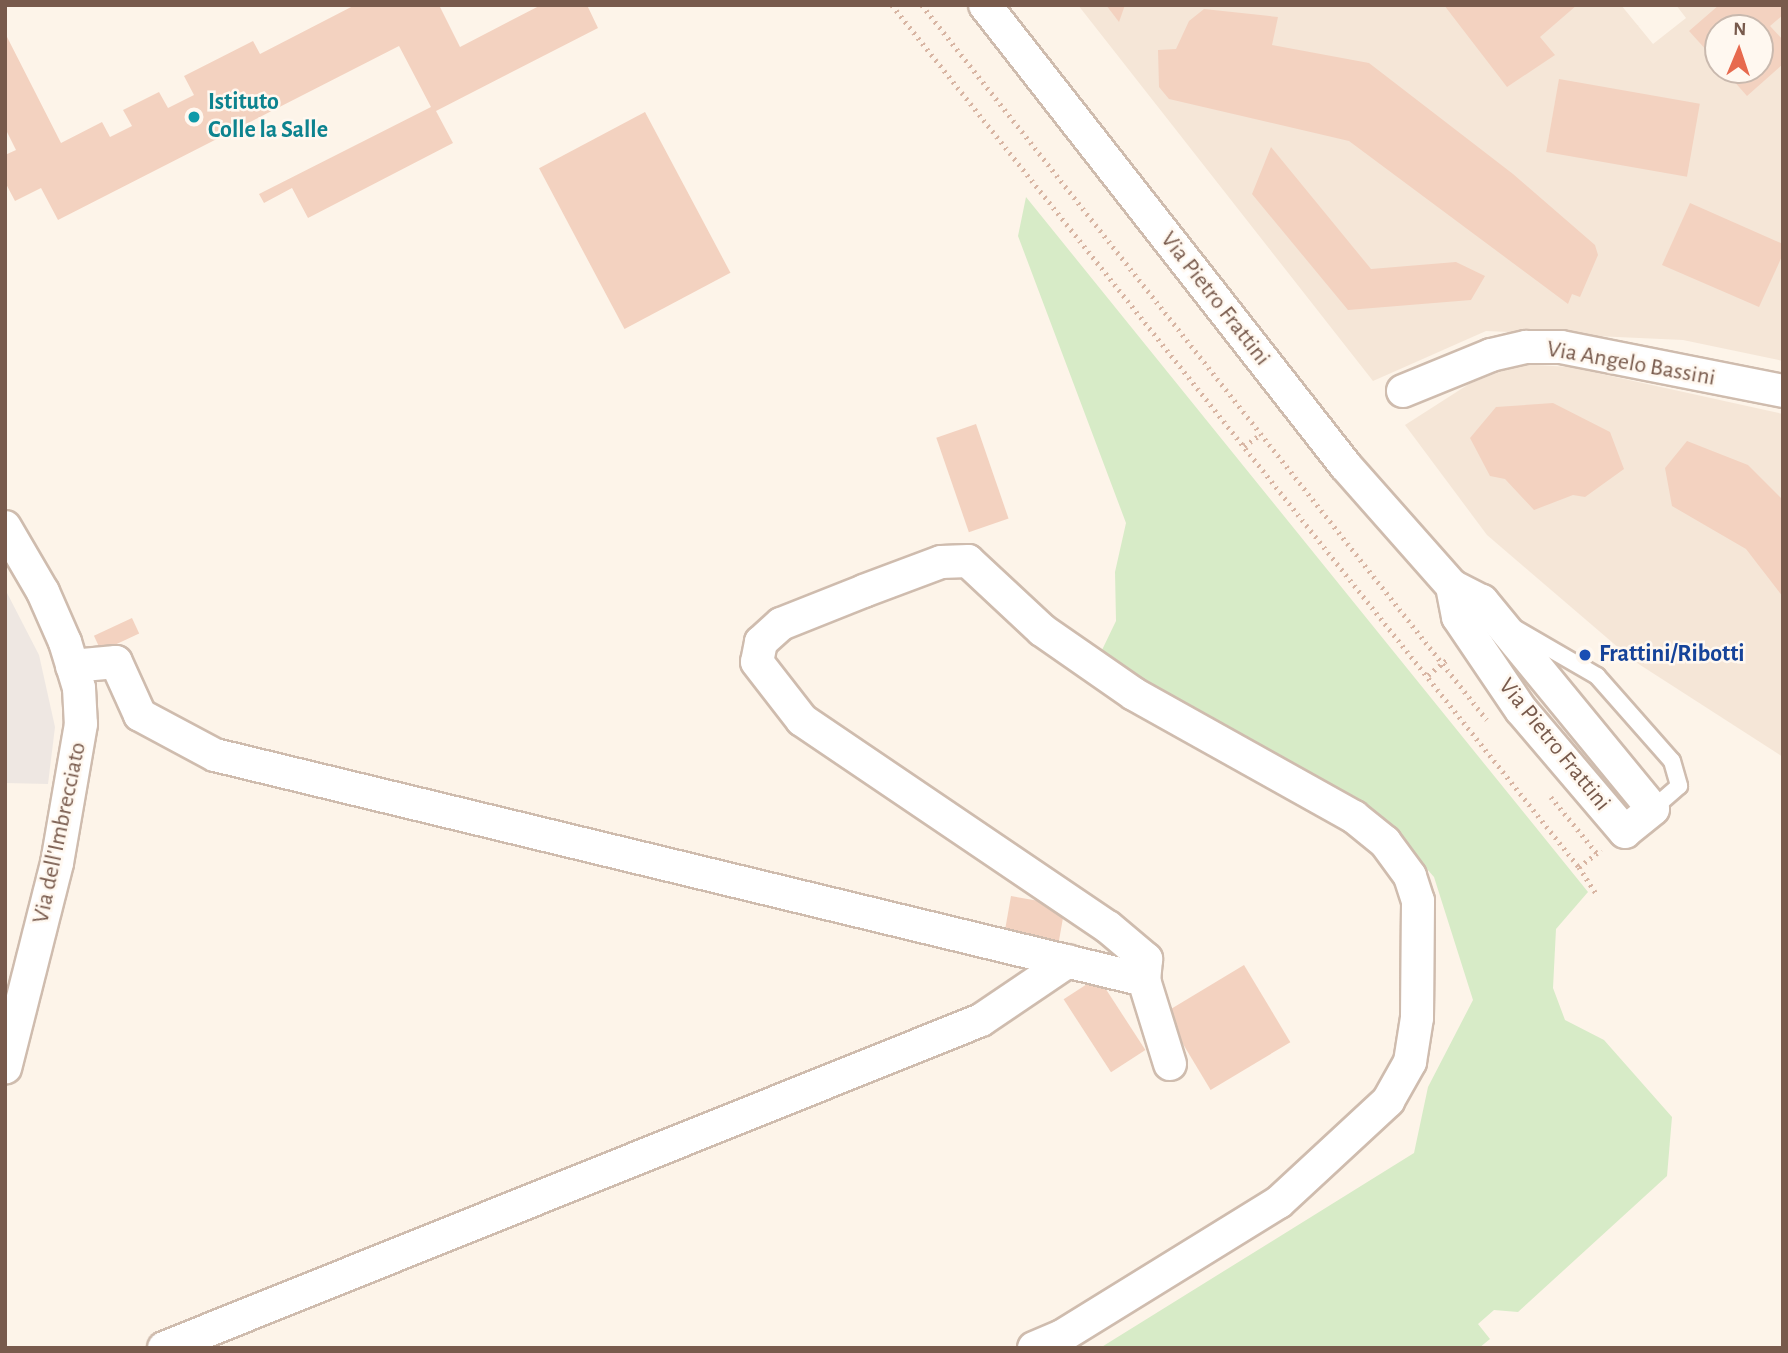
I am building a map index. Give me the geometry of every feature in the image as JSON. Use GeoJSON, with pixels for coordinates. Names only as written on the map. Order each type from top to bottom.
{"type":"FeatureCollection","features":[{"type":"Feature","properties":{"kind":"street","name":"Via Pietro Frattini"},"geometry":{"type":"LineString","coordinates":[[985,5],[1345,465],[1452,586],[1482,601],[1653,809],[1625,832],[1521,710],[1458,617],[1452,586]]}},
{"type":"Feature","properties":{"kind":"street","name":"Via Angelo Bassini"},"geometry":{"type":"LineString","coordinates":[[1403,391],[1492,355],[1538,347],[1561,347],[1783,391]]}},
{"type":"Feature","properties":{"kind":"street","name":"Via dell'Imbrecciato"},"geometry":{"type":"LineString","coordinates":[[5,527],[43,592],[72,666],[82,724],[72,785],[5,1068]]}},
{"type":"Feature","properties":{"kind":"street"},"geometry":{"type":"LineString","coordinates":[[1034,1348],[1062,1336],[1279,1202],[1388,1101],[1410,1062],[1417,1018],[1418,901],[1410,876],[1385,842],[1354,817],[1268,774],[1134,694],[1042,630],[968,561],[941,562],[864,591],[781,624],[761,642],[757,662],[802,720],[1108,927],[1146,958],[1144,980],[1170,1064]]}},
{"type":"Feature","properties":{"kind":"street"},"geometry":{"type":"LineString","coordinates":[[72,666],[116,662],[140,715],[215,755],[1144,980]]}},
{"type":"Feature","properties":{"kind":"street"},"geometry":{"type":"LineString","coordinates":[[164,1348],[982,1020],[1068,961]]}},
{"type":"Feature","properties":{"kind":"lane","name":"Via Pietro Frattini"},"geometry":{"type":"LineString","coordinates":[[1495,618],[1597,676],[1672,761],[1679,786],[1653,809]]}},
{"type":"Feature","properties":{"kind":"path"},"geometry":{"type":"LineString","coordinates":[[892,5],[1428,676],[1579,867],[1596,893]]}},
{"type":"Feature","properties":{"kind":"path"},"geometry":{"type":"LineString","coordinates":[[922,5],[1494,729]]}},
{"type":"Feature","properties":{"kind":"path"},"geometry":{"type":"LineString","coordinates":[[1244,446],[1261,434]]}},
{"type":"Feature","properties":{"kind":"path"},"geometry":{"type":"LineString","coordinates":[[1428,676],[1451,656]]}},
{"type":"Feature","properties":{"kind":"path"},"geometry":{"type":"LineString","coordinates":[[1548,793],[1597,853]]}},
{"type":"Feature","properties":{"kind":"path"},"geometry":{"type":"LineString","coordinates":[[1579,867],[1625,832]]}},
{"type":"Feature","properties":{"kind":"shaded area"},"geometry":{"type":"Polygon","coordinates":[[[1078,5],[1621,5],[1653,44],[1686,18],[1676,5],[1783,5],[1783,361],[1683,340],[1486,331],[1373,381],[1078,5]]]}},
{"type":"Feature","properties":{"kind":"shaded area"},"geometry":{"type":"Polygon","coordinates":[[[1520,364],[1570,367],[1783,414],[1783,757],[1634,661],[1487,535],[1405,425],[1469,384],[1520,364]]]}},
{"type":"Feature","properties":{"kind":"shaded area"},"geometry":{"type":"Polygon","coordinates":[[[5,589],[39,655],[55,727],[48,784],[5,783],[5,589]]]}},
{"type":"Feature","properties":{"kind":"green space"},"geometry":{"type":"Polygon","coordinates":[[[1026,197],[1588,892],[1556,929],[1553,988],[1565,1020],[1604,1040],[1672,1117],[1667,1176],[1518,1312],[1494,1310],[1478,1324],[1490,1339],[1479,1348],[1100,1348],[1414,1153],[1428,1087],[1473,1000],[1434,877],[1391,828],[1154,695],[1102,650],[1116,621],[1115,572],[1126,523],[1018,236],[1026,197]]]}},
{"type":"Feature","properties":{"kind":"building","name":"Istituto Colle la Salle"},"geometry":{"type":"Polygon","coordinates":[[[355,5],[439,5],[460,47],[541,5],[587,5],[598,28],[436,111],[453,143],[308,218],[292,188],[264,203],[259,194],[431,107],[399,46],[58,220],[41,188],[15,201],[5,182],[5,155],[16,150],[5,128],[5,33],[61,143],[102,122],[110,137],[132,126],[123,110],[159,92],[168,108],[194,95],[184,76],[253,41],[260,54],[355,5]]]}},
{"type":"Feature","properties":{"kind":"building"},"geometry":{"type":"Polygon","coordinates":[[[1106,5],[1125,5],[1119,22],[1106,5]]]}},
{"type":"Feature","properties":{"kind":"building"},"geometry":{"type":"Polygon","coordinates":[[[1444,5],[1577,5],[1540,37],[1555,55],[1507,87],[1444,5]]]}},
{"type":"Feature","properties":{"kind":"building"},"geometry":{"type":"Polygon","coordinates":[[[1719,5],[1783,5],[1783,15],[1774,23],[1774,14],[1709,14],[1719,5]]]}},
{"type":"Feature","properties":{"kind":"building"},"geometry":{"type":"Polygon","coordinates":[[[1204,9],[1278,17],[1272,45],[1369,63],[1513,174],[1595,245],[1598,255],[1580,297],[1572,294],[1568,304],[1349,141],[1169,99],[1159,87],[1158,50],[1176,49],[1189,21],[1204,9]]]}},
{"type":"Feature","properties":{"kind":"building"},"geometry":{"type":"Polygon","coordinates":[[[1704,18],[1704,48],[1689,31],[1704,18]]]}},
{"type":"Feature","properties":{"kind":"building"},"geometry":{"type":"Polygon","coordinates":[[[1774,30],[1783,40],[1783,64],[1774,72],[1774,30]]]}},
{"type":"Feature","properties":{"kind":"building"},"geometry":{"type":"Polygon","coordinates":[[[1559,79],[1700,104],[1687,177],[1546,152],[1559,79]]]}},
{"type":"Feature","properties":{"kind":"building"},"geometry":{"type":"Polygon","coordinates":[[[1736,84],[1760,84],[1747,96],[1736,84]]]}},
{"type":"Feature","properties":{"kind":"building"},"geometry":{"type":"Polygon","coordinates":[[[645,112],[730,273],[624,329],[539,168],[645,112]]]}},
{"type":"Feature","properties":{"kind":"building"},"geometry":{"type":"Polygon","coordinates":[[[1271,147],[1371,269],[1456,262],[1485,276],[1471,300],[1348,310],[1252,194],[1271,147]]]}},
{"type":"Feature","properties":{"kind":"building"},"geometry":{"type":"Polygon","coordinates":[[[1690,203],[1783,244],[1783,254],[1759,307],[1662,265],[1690,203]]]}},
{"type":"Feature","properties":{"kind":"building"},"geometry":{"type":"Polygon","coordinates":[[[1553,403],[1610,432],[1624,469],[1585,497],[1573,495],[1534,510],[1505,479],[1490,476],[1470,438],[1496,407],[1553,403]]]}},
{"type":"Feature","properties":{"kind":"building"},"geometry":{"type":"Polygon","coordinates":[[[976,424],[1009,519],[969,532],[936,438],[976,424]]]}},
{"type":"Feature","properties":{"kind":"building"},"geometry":{"type":"Polygon","coordinates":[[[1687,441],[1748,465],[1783,500],[1783,597],[1746,549],[1672,506],[1665,468],[1687,441]]]}},
{"type":"Feature","properties":{"kind":"building"},"geometry":{"type":"Polygon","coordinates":[[[132,618],[139,633],[101,651],[94,636],[132,618]]]}},
{"type":"Feature","properties":{"kind":"building"},"geometry":{"type":"Polygon","coordinates":[[[1011,896],[1065,906],[1058,946],[1004,936],[1011,896]]]}},
{"type":"Feature","properties":{"kind":"building"},"geometry":{"type":"Polygon","coordinates":[[[1244,965],[1290,1042],[1211,1090],[1164,1013],[1244,965]]]}},
{"type":"Feature","properties":{"kind":"building"},"geometry":{"type":"Polygon","coordinates":[[[1098,977],[1145,1050],[1111,1072],[1064,999],[1098,977]]]}},
{"type":"Feature","properties":{"kind":"place","name":"Istituto Colle la Salle"},"geometry":{"type":"Point","coordinates":[194,117]}},
{"type":"Feature","properties":{"kind":"place","name":"Frattini/Ribotti"},"geometry":{"type":"Point","coordinates":[1585,655]}}]}
